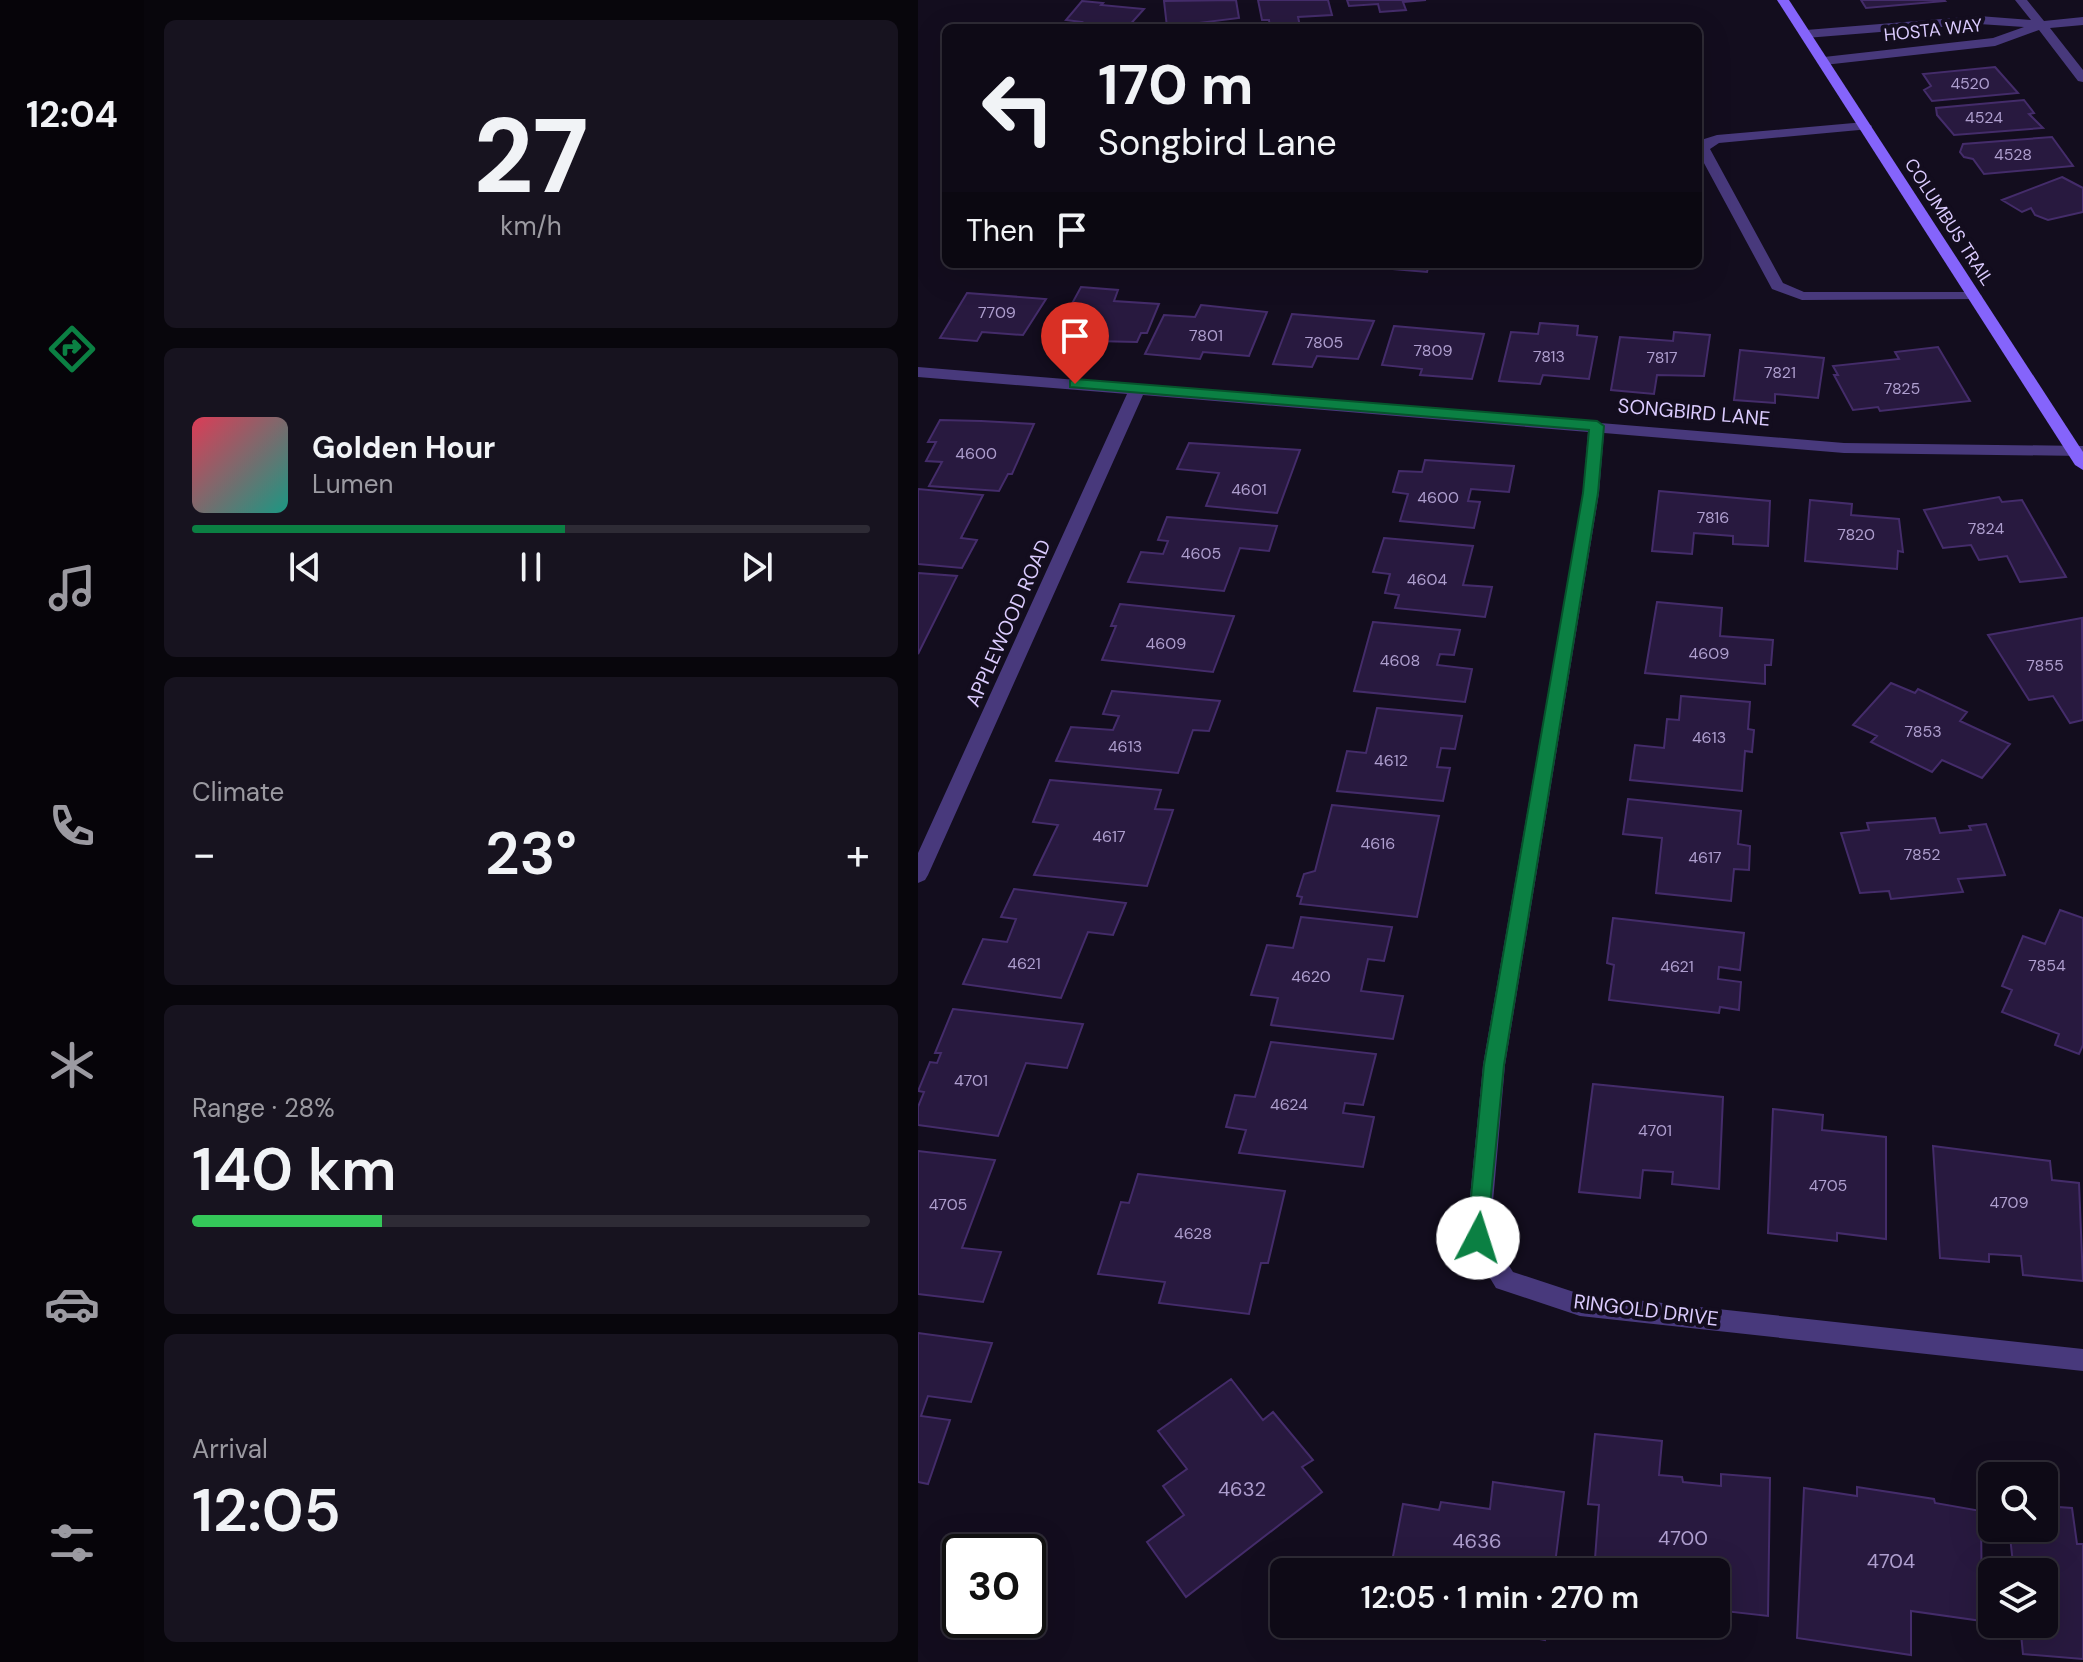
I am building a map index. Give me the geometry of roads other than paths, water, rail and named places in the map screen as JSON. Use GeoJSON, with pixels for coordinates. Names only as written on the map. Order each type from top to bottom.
{"type":"FeatureCollection","features":[{"type":"Feature","properties":{"kind":"street","name":"COLUMBUS TRAIL"},"geometry":{"type":"LineString","coordinates":[[1783,0],[2080,456]]}},
{"type":"Feature","properties":{"kind":"street"},"geometry":{"type":"LineString","coordinates":[[2021,0],[2083,78]]}},
{"type":"Feature","properties":{"kind":"street","name":"HOSTA WAY"},"geometry":{"type":"LineString","coordinates":[[1806,34],[1979,20],[2043,25],[2083,21]]}},
{"type":"Feature","properties":{"kind":"street","name":"HOSTA WAY"},"geometry":{"type":"LineString","coordinates":[[1824,61],[1995,42],[2043,25]]}},
{"type":"Feature","properties":{"kind":"street"},"geometry":{"type":"LineString","coordinates":[[1865,126],[1717,139],[1706,143],[1703,149],[1777,286],[1784,292],[1802,296],[1975,296]]}},
{"type":"Feature","properties":{"kind":"street","name":"SONGBIRD LANE"},"geometry":{"type":"LineString","coordinates":[[918,372],[1844,448],[2080,456]]}},
{"type":"Feature","properties":{"kind":"street","name":"APPLEWOOD ROAD"},"geometry":{"type":"LineString","coordinates":[[918,875],[1138,388]]}},
{"type":"Feature","properties":{"kind":"street","name":"RINGOLD DRIVE"},"geometry":{"type":"LineString","coordinates":[[1597,426],[1591,493],[1494,1065],[1478,1238],[1505,1280],[1580,1305],[2083,1360]]}}]}
